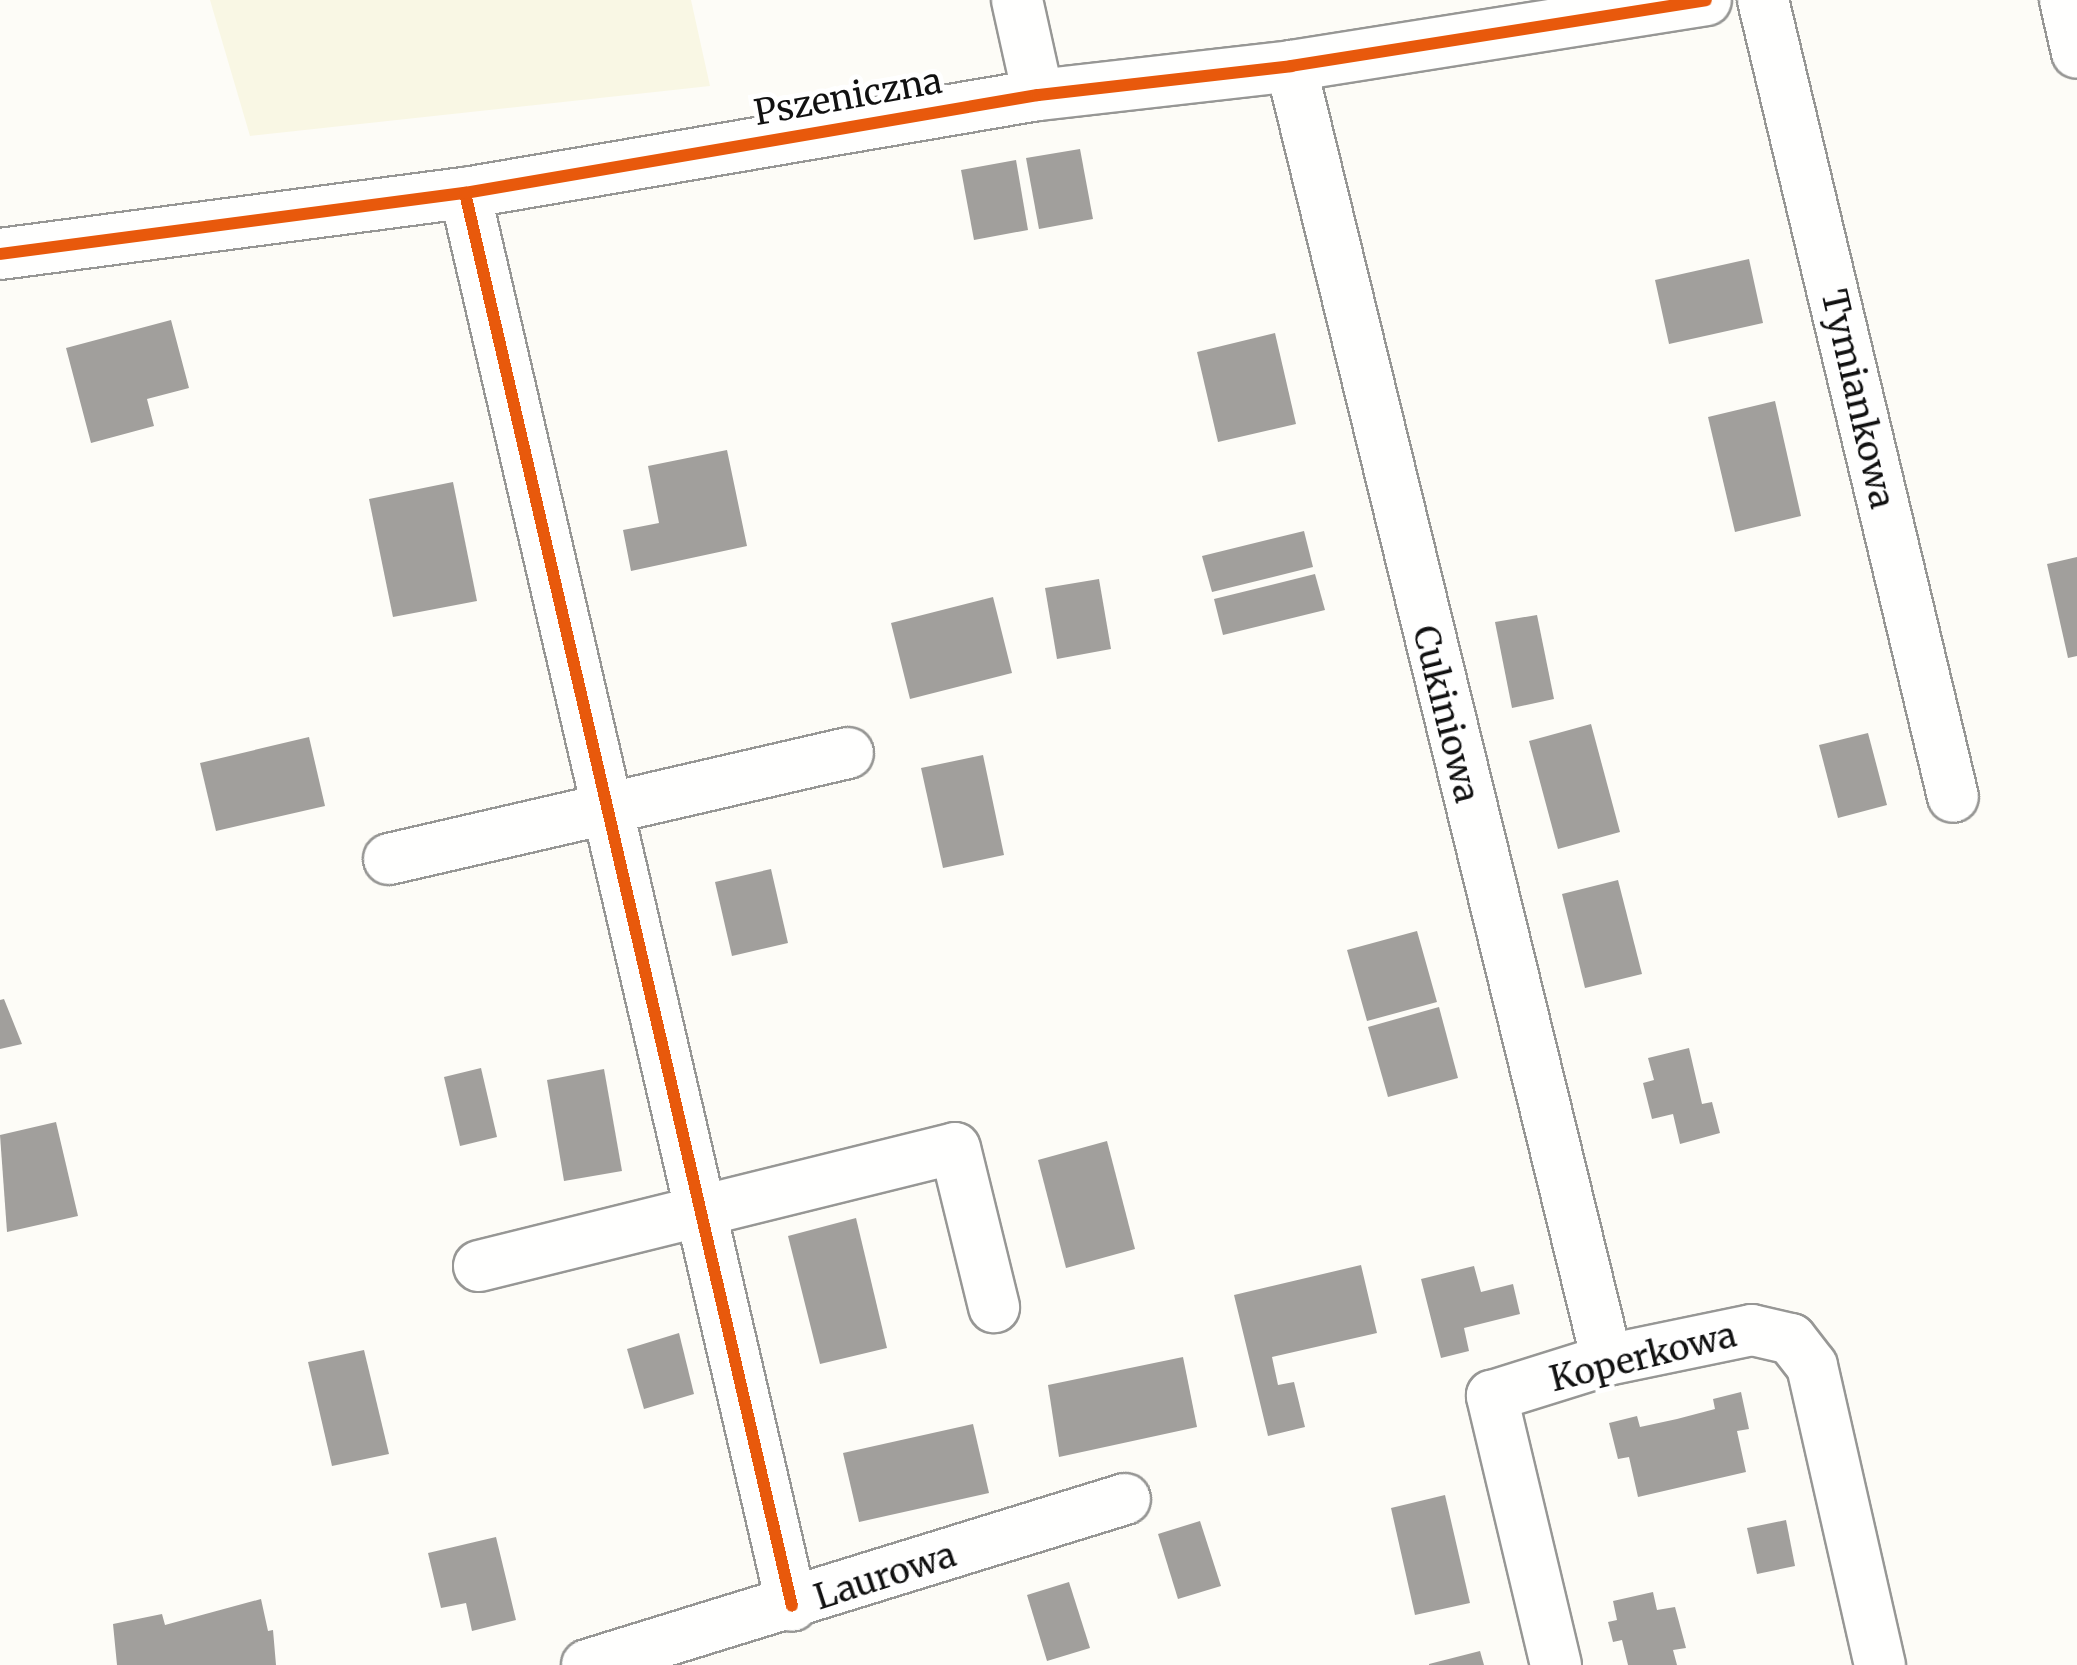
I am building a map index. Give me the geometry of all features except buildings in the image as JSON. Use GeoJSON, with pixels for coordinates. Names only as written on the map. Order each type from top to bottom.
{"type":"FeatureCollection","features":[{"type":"Feature","properties":{"kind":"street"},"geometry":{"type":"LineString","coordinates":[[1016,0],[1038,95]]}},
{"type":"Feature","properties":{"kind":"street","name":"Pszeniczna"},"geometry":{"type":"LineString","coordinates":[[0,254],[464,193],[1038,95],[1290,66],[1706,0]]}},
{"type":"Feature","properties":{"kind":"street","name":"Tymiankowa"},"geometry":{"type":"LineString","coordinates":[[1763,0],[1953,797]]}},
{"type":"Feature","properties":{"kind":"street"},"geometry":{"type":"LineString","coordinates":[[2064,0],[2077,54]]}},
{"type":"Feature","properties":{"kind":"street","name":"Cukiniowa"},"geometry":{"type":"LineString","coordinates":[[1290,66],[1607,1360]]}},
{"type":"Feature","properties":{"kind":"street"},"geometry":{"type":"LineString","coordinates":[[464,193],[792,1606]]}},
{"type":"Feature","properties":{"kind":"street"},"geometry":{"type":"LineString","coordinates":[[388,860],[848,753]]}},
{"type":"Feature","properties":{"kind":"street"},"geometry":{"type":"LineString","coordinates":[[479,1266],[955,1148],[994,1307]]}},
{"type":"Feature","properties":{"kind":"street","name":"Koperkowa"},"geometry":{"type":"LineString","coordinates":[[1556,1665],[1492,1396],[1607,1360],[1752,1330],[1791,1339],[1812,1366],[1880,1665]]}},
{"type":"Feature","properties":{"kind":"street","name":"Laurowa"},"geometry":{"type":"LineString","coordinates":[[587,1665],[792,1606],[1125,1499]]}},
{"type":"Feature","properties":{"kind":"shaded area"},"geometry":{"type":"Polygon","coordinates":[[[210,0],[691,0],[710,86],[250,136],[210,0]]]}},
{"type":"Feature","properties":{"kind":"cycle path"},"geometry":{"type":"LineString","coordinates":[[0,254],[465,193],[1038,95],[1291,66],[1706,0]]}},
{"type":"Feature","properties":{"kind":"cycle path"},"geometry":{"type":"LineString","coordinates":[[465,193],[792,1606]]}}]}
